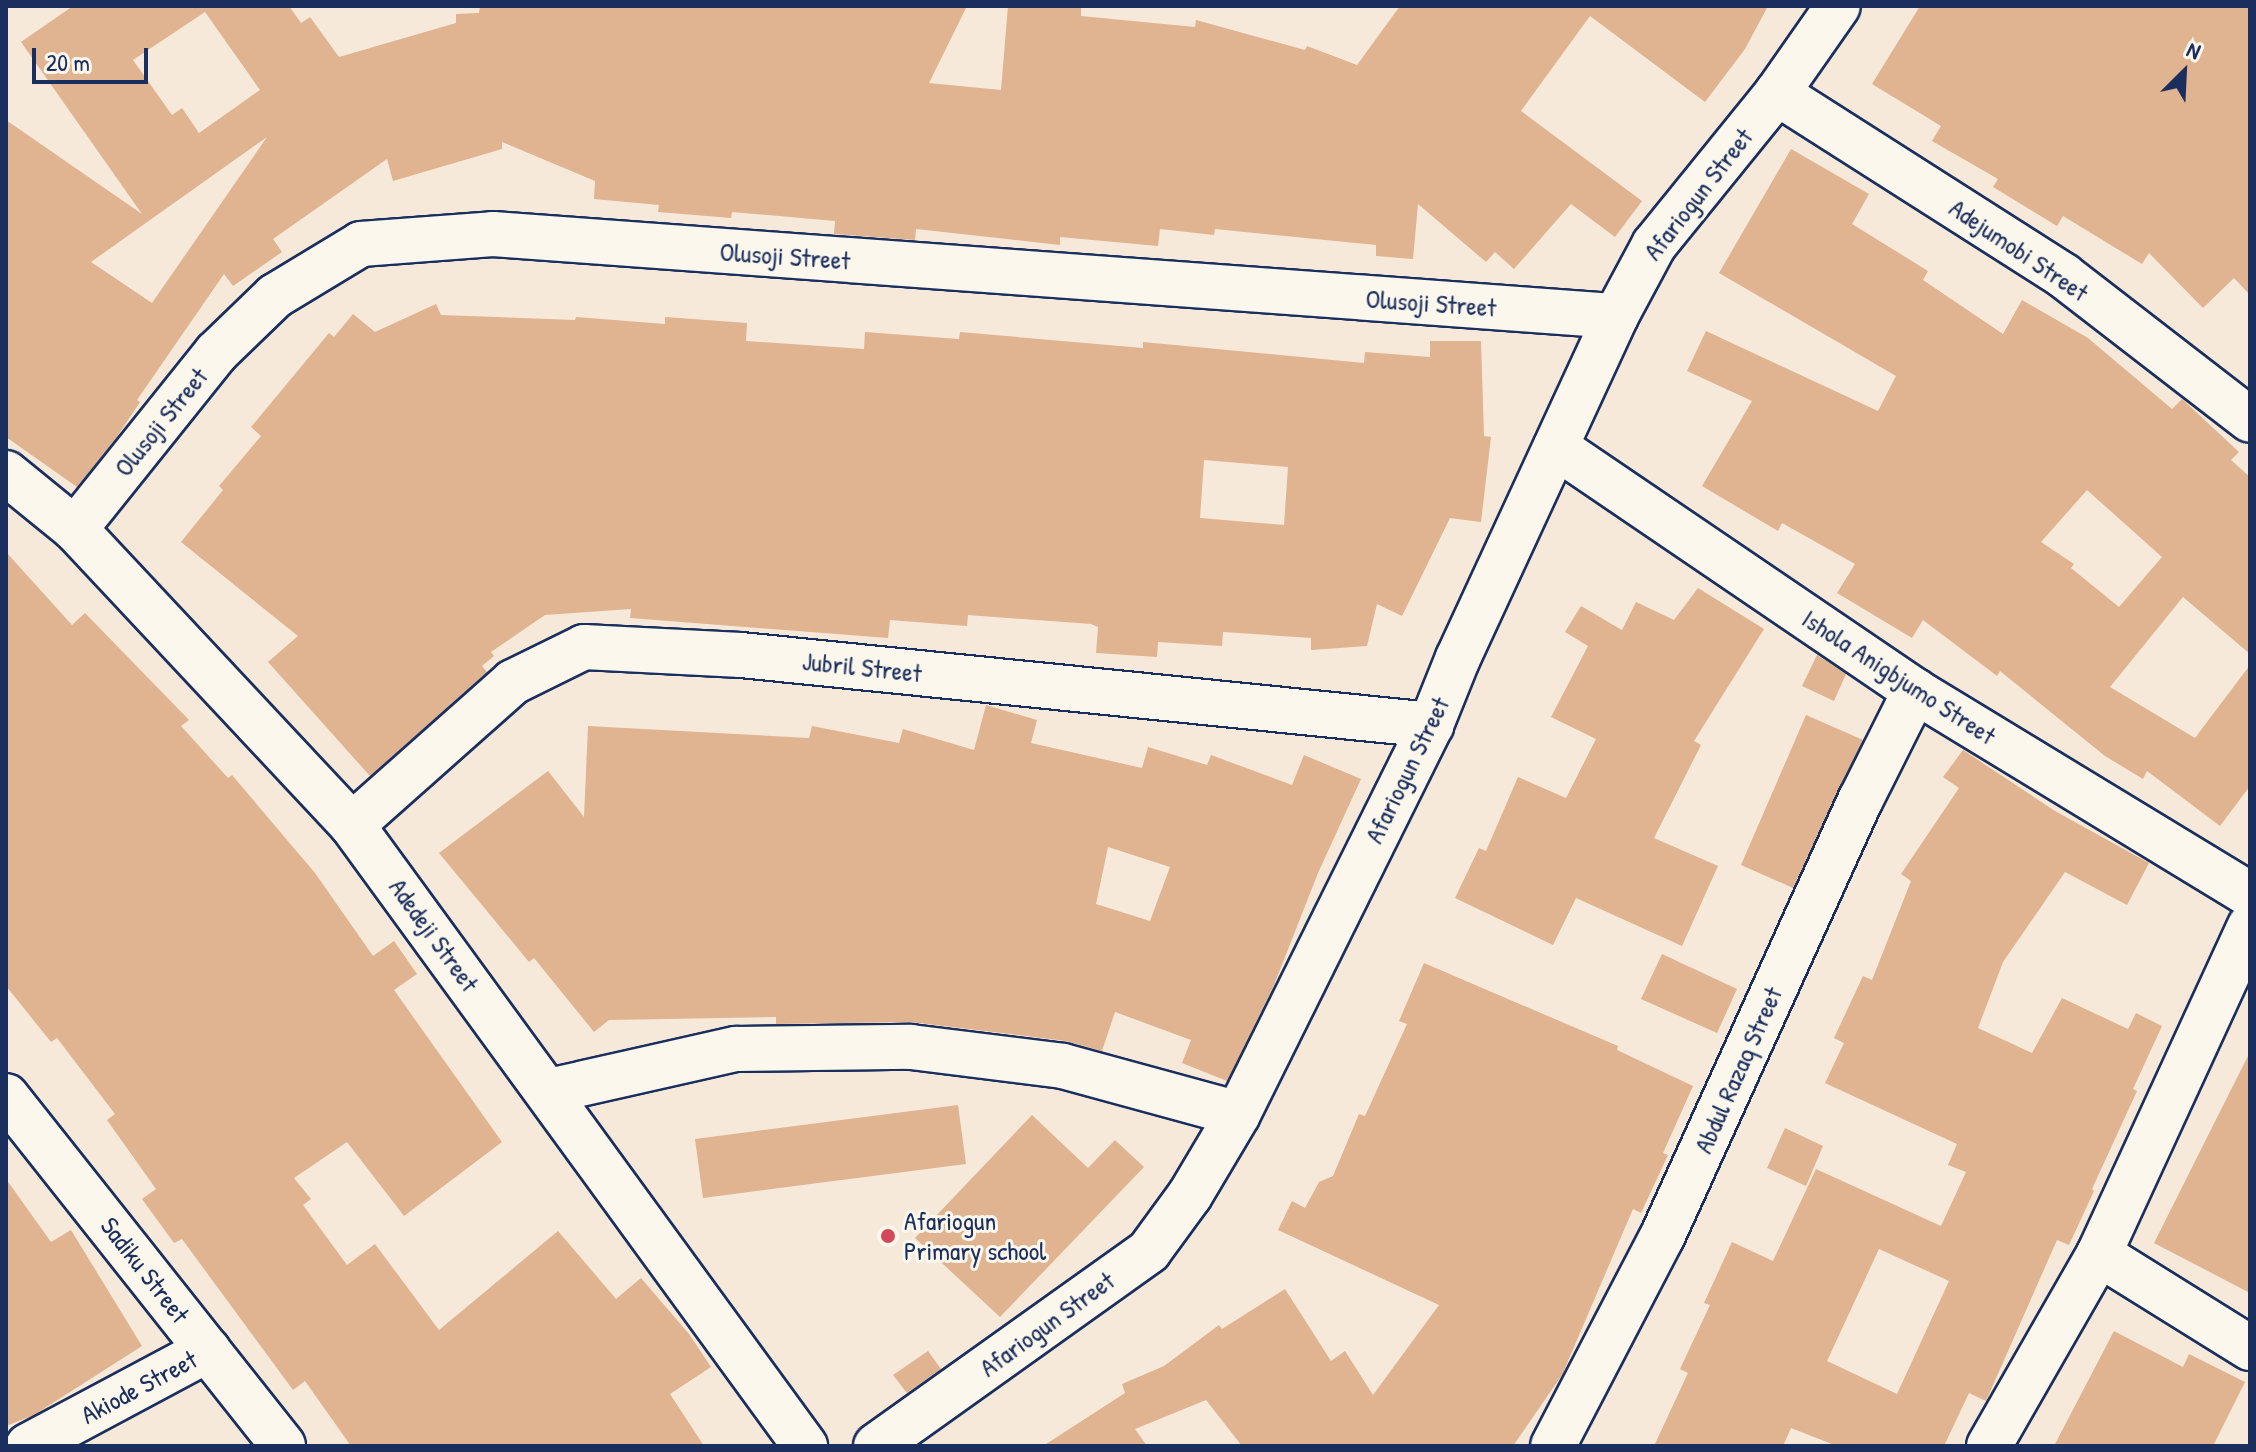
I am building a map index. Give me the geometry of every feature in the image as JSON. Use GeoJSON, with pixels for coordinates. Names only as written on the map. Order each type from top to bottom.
{"type":"FeatureCollection","features":[{"type":"Feature","properties":{"kind":"street","name":"Afariogun Street"},"geometry":{"type":"LineString","coordinates":[[876,1446],[1149,1251],[1190,1195],[1238,1114],[1431,725],[1616,316],[1654,245],[1777,93],[1838,6]]}},
{"type":"Feature","properties":{"kind":"street","name":"Adejumobi Street"},"geometry":{"type":"LineString","coordinates":[[1777,93],[2064,276],[2250,420]]}},
{"type":"Feature","properties":{"kind":"street","name":"Olusoji Street"},"geometry":{"type":"LineString","coordinates":[[75,529],[216,353],[275,296],[361,244],[493,234],[1616,316]]}},
{"type":"Feature","properties":{"kind":"street","name":"Ishola Anigbjumo Street"},"geometry":{"type":"LineString","coordinates":[[1556,447],[1915,691],[2250,895]]}},
{"type":"Feature","properties":{"kind":"street","name":"Adedeji Street"},"geometry":{"type":"LineString","coordinates":[[6,473],[75,529],[352,825],[805,1446]]}},
{"type":"Feature","properties":{"kind":"street","name":"Jubril Street"},"geometry":{"type":"LineString","coordinates":[[352,825],[513,682],[584,647],[741,655],[1431,725]]}},
{"type":"Feature","properties":{"kind":"street","name":"Abdul Razaq Street"},"geometry":{"type":"LineString","coordinates":[[1553,1446],[1662,1237],[1861,799],[1915,691]]}},
{"type":"Feature","properties":{"kind":"street"},"geometry":{"type":"LineString","coordinates":[[1989,1446],[2099,1254],[2250,926]]}},
{"type":"Feature","properties":{"kind":"street"},"geometry":{"type":"LineString","coordinates":[[549,1091],[736,1049],[911,1047],[1063,1066],[1238,1114]]}},
{"type":"Feature","properties":{"kind":"street","name":"Sadiku Street"},"geometry":{"type":"LineString","coordinates":[[6,1096],[283,1446]]}},
{"type":"Feature","properties":{"kind":"street"},"geometry":{"type":"LineString","coordinates":[[2099,1254],[2250,1348]]}},
{"type":"Feature","properties":{"kind":"street","name":"Akiode Street"},"geometry":{"type":"LineString","coordinates":[[28,1446],[208,1350]]}},
{"type":"Feature","properties":{"kind":"building"},"geometry":{"type":"Polygon","coordinates":[[[73,6],[289,6],[301,23],[310,17],[339,57],[456,23],[456,14],[479,13],[480,6],[967,6],[929,83],[1001,90],[1008,6],[1081,6],[1081,16],[1195,27],[1196,20],[1305,50],[1307,46],[1357,65],[1400,6],[1768,6],[1745,49],[1705,102],[1590,16],[1521,111],[1642,201],[1615,237],[1571,204],[1514,269],[1495,252],[1486,262],[1418,204],[1413,259],[1376,256],[1376,245],[1215,229],[1214,235],[1160,229],[1158,246],[1060,237],[1060,245],[916,229],[915,240],[834,234],[835,221],[732,212],[731,218],[658,212],[659,205],[594,199],[595,181],[502,142],[502,149],[393,181],[387,159],[273,239],[282,252],[233,286],[224,274],[137,400],[140,402],[116,438],[77,487],[6,437],[6,120],[142,214],[21,42],[73,6]],[[205,12],[133,60],[172,115],[182,108],[199,133],[260,90],[205,12]],[[267,137],[150,220],[91,262],[152,303],[267,137]]]}},
{"type":"Feature","properties":{"kind":"building"},"geometry":{"type":"Polygon","coordinates":[[[1920,6],[2250,6],[2250,295],[2234,278],[2203,308],[2149,253],[2142,264],[2063,216],[2057,226],[1993,187],[1998,179],[1932,141],[1941,126],[1872,84],[1920,6]]]}},
{"type":"Feature","properties":{"kind":"building"},"geometry":{"type":"Polygon","coordinates":[[[1791,149],[1869,194],[1852,224],[1928,271],[1923,280],[2003,334],[2022,300],[2088,338],[2172,409],[2182,399],[2239,452],[2231,460],[2250,477],[2250,654],[2183,597],[2110,687],[2195,738],[2250,665],[2250,786],[2220,826],[2147,771],[2143,779],[2105,756],[2000,671],[1997,676],[1923,620],[1912,638],[1837,593],[1855,564],[1782,523],[1778,531],[1702,486],[1752,401],[1687,371],[1706,331],[1878,411],[1896,376],[1719,273],[1791,149]],[[2087,490],[2041,542],[2074,564],[2071,568],[2119,607],[2162,557],[2087,490]]]}},
{"type":"Feature","properties":{"kind":"building"},"geometry":{"type":"Polygon","coordinates":[[[436,304],[441,315],[575,320],[576,317],[665,324],[665,317],[747,323],[746,341],[864,349],[865,332],[959,339],[960,332],[1143,348],[1143,342],[1364,363],[1365,352],[1430,357],[1430,341],[1481,341],[1484,436],[1491,437],[1481,522],[1450,518],[1402,616],[1377,604],[1367,646],[1311,650],[1311,638],[1223,632],[1222,646],[1158,642],[1157,657],[1096,653],[1098,627],[1091,624],[968,615],[967,626],[890,620],[888,638],[630,618],[631,609],[545,615],[491,652],[494,656],[482,666],[487,672],[370,776],[268,662],[298,636],[181,542],[223,490],[219,486],[261,436],[251,427],[329,333],[334,337],[353,314],[375,332],[436,304]],[[1204,460],[1200,518],[1284,525],[1288,467],[1204,460]]]}},
{"type":"Feature","properties":{"kind":"building"},"geometry":{"type":"Polygon","coordinates":[[[6,552],[72,625],[85,613],[189,720],[181,726],[228,778],[232,775],[315,873],[373,956],[394,941],[417,974],[394,990],[502,1142],[404,1216],[347,1142],[294,1178],[311,1199],[303,1205],[347,1265],[375,1244],[439,1330],[558,1231],[616,1299],[641,1278],[689,1334],[711,1367],[670,1394],[704,1446],[351,1446],[305,1381],[293,1390],[182,1239],[174,1243],[142,1199],[156,1189],[107,1120],[115,1114],[57,1038],[51,1042],[6,986],[6,552]]]}},
{"type":"Feature","properties":{"kind":"building"},"geometry":{"type":"Polygon","coordinates":[[[1698,588],[1764,629],[1694,741],[1701,745],[1654,838],[1718,866],[1682,946],[1576,898],[1553,945],[1455,898],[1479,848],[1486,851],[1518,777],[1566,798],[1596,739],[1551,717],[1588,646],[1565,632],[1581,606],[1622,630],[1636,602],[1674,620],[1698,588]]]}},
{"type":"Feature","properties":{"kind":"building"},"geometry":{"type":"Polygon","coordinates":[[[1817,655],[1846,674],[1834,701],[1802,686],[1817,655]]]}},
{"type":"Feature","properties":{"kind":"building"},"geometry":{"type":"Polygon","coordinates":[[[986,705],[1037,720],[1031,743],[1142,768],[1148,747],[1207,765],[1211,755],[1292,785],[1304,755],[1361,779],[1318,873],[1274,985],[1227,1081],[1182,1063],[1191,1040],[1115,1012],[1102,1051],[1066,1041],[911,1022],[776,1024],[776,1017],[609,1020],[594,1032],[534,958],[529,962],[439,853],[548,771],[584,817],[588,726],[809,738],[812,726],[899,743],[903,729],[974,750],[986,705]],[[1108,847],[1096,904],[1150,921],[1170,867],[1108,847]]]}},
{"type":"Feature","properties":{"kind":"building"},"geometry":{"type":"Polygon","coordinates":[[[1806,715],[1863,740],[1793,888],[1741,865],[1806,715]]]}},
{"type":"Feature","properties":{"kind":"building"},"geometry":{"type":"Polygon","coordinates":[[[1963,750],[2055,811],[2149,863],[2127,905],[2065,872],[2003,962],[1978,1028],[2032,1053],[2062,998],[2128,1029],[2136,1013],[2162,1026],[2133,1089],[2137,1091],[2092,1189],[2094,1191],[2069,1245],[2057,1240],[1986,1401],[1969,1393],[1944,1446],[1837,1446],[1791,1428],[1783,1446],[1654,1446],[1688,1373],[1680,1369],[1710,1305],[1704,1303],[1732,1242],[1773,1261],[1816,1169],[1941,1226],[1966,1172],[1948,1165],[1957,1144],[1825,1083],[1844,1043],[1834,1038],[1863,976],[1872,980],[1911,881],[1901,874],[1959,788],[1943,777],[1963,750]],[[1879,1249],[1827,1361],[1897,1394],[1949,1281],[1879,1249]]]}},
{"type":"Feature","properties":{"kind":"building"},"geometry":{"type":"Polygon","coordinates":[[[1662,954],[1737,989],[1717,1033],[1641,999],[1662,954]]]}},
{"type":"Feature","properties":{"kind":"building"},"geometry":{"type":"Polygon","coordinates":[[[1424,963],[1618,1046],[1617,1050],[1693,1086],[1663,1153],[1668,1155],[1641,1213],[1633,1209],[1562,1375],[1513,1446],[1242,1446],[1206,1400],[1135,1429],[1147,1446],[1043,1446],[1125,1393],[1122,1384],[1164,1366],[1219,1325],[1222,1329],[1285,1289],[1331,1361],[1345,1351],[1373,1395],[1439,1305],[1278,1230],[1292,1201],[1305,1208],[1319,1182],[1333,1176],[1359,1114],[1365,1116],[1407,1024],[1399,1021],[1424,963]]]}},
{"type":"Feature","properties":{"kind":"building"},"geometry":{"type":"Polygon","coordinates":[[[2250,1052],[2250,1293],[2154,1243],[2250,1052]]]}},
{"type":"Feature","properties":{"kind":"building"},"geometry":{"type":"Polygon","coordinates":[[[958,1105],[966,1164],[703,1198],[695,1139],[958,1105]]]}},
{"type":"Feature","properties":{"kind":"building"},"geometry":{"type":"Polygon","coordinates":[[[1032,1115],[1088,1168],[1115,1140],[1144,1167],[1000,1317],[915,1238],[1032,1115]]]}},
{"type":"Feature","properties":{"kind":"building"},"geometry":{"type":"Polygon","coordinates":[[[1785,1128],[1823,1146],[1806,1186],[1767,1168],[1785,1128]]]}},
{"type":"Feature","properties":{"kind":"building"},"geometry":{"type":"Polygon","coordinates":[[[6,1179],[51,1242],[71,1230],[142,1346],[34,1415],[6,1426],[6,1179]]]}},
{"type":"Feature","properties":{"kind":"building"},"geometry":{"type":"Polygon","coordinates":[[[2114,1331],[2183,1367],[2189,1354],[2245,1382],[2213,1446],[2054,1446],[2114,1331]]]}},
{"type":"Feature","properties":{"kind":"building"},"geometry":{"type":"Polygon","coordinates":[[[928,1351],[941,1369],[907,1393],[893,1375],[928,1351]]]}},
{"type":"Feature","properties":{"kind":"place","name":"Afariogun Primary school"},"geometry":{"type":"Point","coordinates":[888,1236]}}]}
